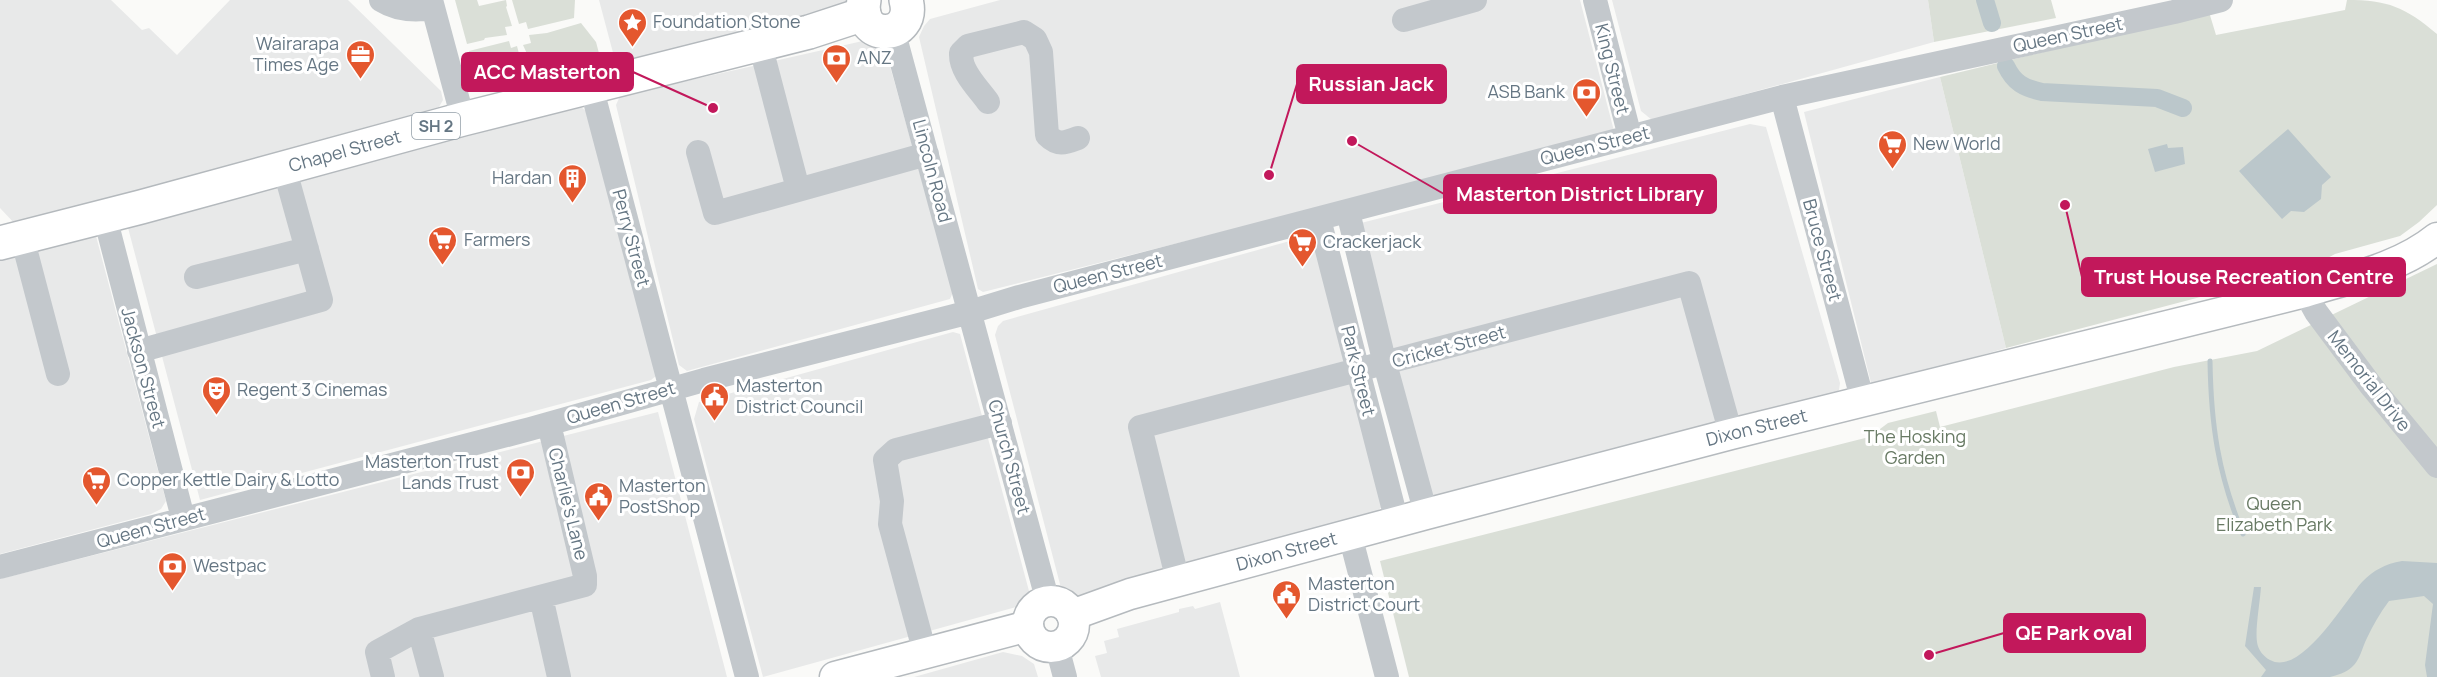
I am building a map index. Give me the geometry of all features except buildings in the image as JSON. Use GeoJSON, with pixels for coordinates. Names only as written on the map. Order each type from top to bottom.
{"type":"FeatureCollection","features":[{"type":"Feature","properties":{"kind":"highway","name":"Chapel Street"},"geometry":{"type":"LineString","coordinates":[[8,236],[105,217],[284,166],[760,44],[864,7]]}},
{"type":"Feature","properties":{"kind":"highway","name":"SH 2"},"geometry":{"type":"LineString","coordinates":[[864,7],[865,19],[875,30],[907,9]]}},
{"type":"Feature","properties":{"kind":"main road","name":"Dixon Street"},"geometry":{"type":"LineString","coordinates":[[1060,609],[1130,594],[1731,434],[2305,292],[2391,264],[2424,248],[2437,238]]}},
{"type":"Feature","properties":{"kind":"main road"},"geometry":{"type":"LineString","coordinates":[[1034,609],[1060,609],[1074,624],[1071,635],[1065,642],[1048,647],[1039,644],[1030,633],[1028,626],[1029,617],[1034,609]]}},
{"type":"Feature","properties":{"kind":"main road"},"geometry":{"type":"LineString","coordinates":[[835,677],[1028,626]]}},
{"type":"Feature","properties":{"kind":"street"},"geometry":{"type":"LineString","coordinates":[[381,0],[392,6],[407,9],[420,10],[432,4],[463,119]]}},
{"type":"Feature","properties":{"kind":"street"},"geometry":{"type":"LineString","coordinates":[[1404,20],[1475,0]]}},
{"type":"Feature","properties":{"kind":"street","name":"King Street"},"geometry":{"type":"LineString","coordinates":[[1595,0],[1630,137]]}},
{"type":"Feature","properties":{"kind":"street","name":"Queen Street"},"geometry":{"type":"LineString","coordinates":[[0,567],[1782,97],[2221,0]]}},
{"type":"Feature","properties":{"kind":"street","name":"Lincoln Road"},"geometry":{"type":"LineString","coordinates":[[907,9],[927,154],[970,312]]}},
{"type":"Feature","properties":{"kind":"street"},"geometry":{"type":"LineString","coordinates":[[988,102],[966,70],[961,60],[961,53],[968,46],[1024,32],[1035,39],[1041,52],[1047,135],[1054,142],[1064,144],[1078,138]]}},
{"type":"Feature","properties":{"kind":"street"},"geometry":{"type":"LineString","coordinates":[[760,44],[798,189]]}},
{"type":"Feature","properties":{"kind":"street","name":"Perry Street"},"geometry":{"type":"LineString","coordinates":[[591,86],[747,677]]}},
{"type":"Feature","properties":{"kind":"street","name":"Bruce Street"},"geometry":{"type":"LineString","coordinates":[[1782,97],[1863,402]]}},
{"type":"Feature","properties":{"kind":"street"},"geometry":{"type":"LineString","coordinates":[[698,152],[715,213],[927,154]]}},
{"type":"Feature","properties":{"kind":"street"},"geometry":{"type":"LineString","coordinates":[[139,351],[321,300],[284,166]]}},
{"type":"Feature","properties":{"kind":"street","name":"Park Street"},"geometry":{"type":"LineString","coordinates":[[1348,212],[1385,364],[1426,514]]}},
{"type":"Feature","properties":{"kind":"street","name":"Jackson Street"},"geometry":{"type":"LineString","coordinates":[[105,217],[183,518]]}},
{"type":"Feature","properties":{"kind":"street","name":"Park Street"},"geometry":{"type":"LineString","coordinates":[[1319,219],[1397,522]]}},
{"type":"Feature","properties":{"kind":"street"},"geometry":{"type":"LineString","coordinates":[[8,236],[58,374]]}},
{"type":"Feature","properties":{"kind":"street"},"geometry":{"type":"LineString","coordinates":[[196,277],[307,249]]}},
{"type":"Feature","properties":{"kind":"street","name":"Cricket Street"},"geometry":{"type":"LineString","coordinates":[[1178,581],[1140,427],[1689,283],[1731,434]]}},
{"type":"Feature","properties":{"kind":"street","name":"Memorial Drive"},"geometry":{"type":"LineString","coordinates":[[2305,292],[2316,312],[2365,378],[2437,466]]}},
{"type":"Feature","properties":{"kind":"street","name":"Church Street"},"geometry":{"type":"LineString","coordinates":[[970,312],[1000,423],[1060,609]]}},
{"type":"Feature","properties":{"kind":"street"},"geometry":{"type":"LineString","coordinates":[[926,653],[890,524],[892,501],[885,460],[896,450],[1000,423]]}},
{"type":"Feature","properties":{"kind":"street","name":"Charlie's Lane"},"geometry":{"type":"LineString","coordinates":[[541,597],[585,585],[585,576],[549,424]]}},
{"type":"Feature","properties":{"kind":"street"},"geometry":{"type":"LineString","coordinates":[[1350,534],[1388,677]]}},
{"type":"Feature","properties":{"kind":"street"},"geometry":{"type":"LineString","coordinates":[[383,677],[377,652],[419,629],[541,597],[559,677]]}},
{"type":"Feature","properties":{"kind":"street"},"geometry":{"type":"LineString","coordinates":[[419,629],[432,677]]}},
{"type":"Feature","properties":{"kind":"street"},"geometry":{"type":"LineString","coordinates":[[1057,646],[1065,677]]}},
{"type":"Feature","properties":{"kind":"shaded area"},"geometry":{"type":"Polygon","coordinates":[[[0,0],[111,0],[142,30],[149,28],[177,55],[230,0],[348,0],[441,91],[443,100],[439,107],[16,225],[0,208],[0,0]]]}},
{"type":"Feature","properties":{"kind":"shaded area"},"geometry":{"type":"Polygon","coordinates":[[[599,0],[849,0],[841,7],[616,64],[599,0]]]}},
{"type":"Feature","properties":{"kind":"shaded area"},"geometry":{"type":"Polygon","coordinates":[[[1000,0],[1580,0],[1614,131],[1612,134],[983,292],[978,289],[919,37],[930,19],[1000,0]]]}},
{"type":"Feature","properties":{"kind":"shaded area"},"geometry":{"type":"Polygon","coordinates":[[[1612,0],[1928,0],[1934,42],[1652,120],[1641,111],[1612,0]]]}},
{"type":"Feature","properties":{"kind":"shaded area"},"geometry":{"type":"Polygon","coordinates":[[[876,38],[886,52],[953,292],[950,299],[687,371],[679,365],[616,105],[620,96],[876,38]]]}},
{"type":"Feature","properties":{"kind":"shaded area"},"geometry":{"type":"Polygon","coordinates":[[[1940,77],[2006,348],[1872,387],[1804,112],[1940,77]]]}},
{"type":"Feature","properties":{"kind":"shaded area"},"geometry":{"type":"Polygon","coordinates":[[[576,103],[586,111],[656,376],[651,380],[200,500],[127,224],[576,103]]]}},
{"type":"Feature","properties":{"kind":"shaded area"},"geometry":{"type":"Polygon","coordinates":[[[1750,124],[1766,127],[1840,383],[1839,390],[1835,394],[1433,496],[1427,489],[1361,223],[1750,124]]]}},
{"type":"Feature","properties":{"kind":"shaded area"},"geometry":{"type":"Polygon","coordinates":[[[2288,129],[2331,177],[2322,185],[2321,199],[2304,212],[2291,211],[2282,219],[2239,171],[2288,129]]]}},
{"type":"Feature","properties":{"kind":"shaded area"},"geometry":{"type":"Polygon","coordinates":[[[2167,144],[2168,148],[2183,147],[2185,164],[2155,172],[2148,149],[2167,144]]]}},
{"type":"Feature","properties":{"kind":"shaded area"},"geometry":{"type":"Polygon","coordinates":[[[96,236],[166,501],[161,509],[151,514],[0,554],[0,259],[96,236]]]}},
{"type":"Feature","properties":{"kind":"shaded area"},"geometry":{"type":"Polygon","coordinates":[[[1297,239],[1315,243],[1383,506],[1376,512],[1075,599],[1065,595],[1061,588],[995,335],[998,326],[1003,321],[1297,239]]]}},
{"type":"Feature","properties":{"kind":"shaded area"},"geometry":{"type":"Polygon","coordinates":[[[953,332],[960,334],[1029,591],[1030,598],[1027,604],[763,677],[694,419],[699,402],[953,332]]]}},
{"type":"Feature","properties":{"kind":"shaded area"},"geometry":{"type":"Polygon","coordinates":[[[658,412],[727,677],[0,677],[0,579],[658,412]]]}},
{"type":"Feature","properties":{"kind":"shaded area"},"geometry":{"type":"Polygon","coordinates":[[[2402,561],[2437,563],[2437,677],[2427,677],[2425,665],[2433,604],[2424,596],[2389,601],[2372,628],[2357,661],[2344,672],[2330,677],[2261,677],[2266,670],[2245,646],[2254,587],[2261,587],[2257,630],[2259,648],[2268,659],[2282,662],[2295,658],[2321,635],[2366,578],[2385,566],[2402,561]]]}},
{"type":"Feature","properties":{"kind":"shaded area"},"geometry":{"type":"Polygon","coordinates":[[[1220,602],[1240,677],[1101,677],[1095,656],[1107,653],[1104,641],[1119,637],[1117,629],[1179,612],[1179,609],[1193,606],[1195,609],[1220,602]]]}},
{"type":"Feature","properties":{"kind":"shaded area"},"geometry":{"type":"Polygon","coordinates":[[[1003,652],[1022,656],[1034,664],[1038,677],[914,677],[1003,652]]]}},
{"type":"Feature","properties":{"kind":"green space"},"geometry":{"type":"Polygon","coordinates":[[[455,0],[477,0],[479,6],[506,0],[512,26],[505,27],[507,35],[485,38],[467,44],[455,0]]]}},
{"type":"Feature","properties":{"kind":"green space"},"geometry":{"type":"Polygon","coordinates":[[[512,0],[575,0],[574,18],[528,29],[526,22],[519,24],[512,0]]]}},
{"type":"Feature","properties":{"kind":"green space"},"geometry":{"type":"Polygon","coordinates":[[[1928,0],[2051,0],[2056,18],[1934,42],[1928,0]]]}},
{"type":"Feature","properties":{"kind":"green space"},"geometry":{"type":"Polygon","coordinates":[[[2347,0],[2361,0],[2395,7],[2415,17],[2437,34],[2437,205],[2400,236],[2335,254],[2307,269],[2006,348],[1940,77],[2209,12],[2216,35],[2345,10],[2347,0]]]}},
{"type":"Feature","properties":{"kind":"green space"},"geometry":{"type":"Polygon","coordinates":[[[581,23],[596,42],[600,57],[532,76],[523,45],[531,43],[529,35],[547,33],[581,23]]]}},
{"type":"Feature","properties":{"kind":"green space"},"geometry":{"type":"Polygon","coordinates":[[[509,41],[511,48],[517,46],[525,77],[487,87],[476,80],[469,51],[509,41]]]}},
{"type":"Feature","properties":{"kind":"green space","name":"Queen Elizabeth Park"},"geometry":{"type":"Polygon","coordinates":[[[2437,264],[2437,677],[1409,677],[1380,561],[1881,434],[1880,429],[1888,423],[1936,411],[1940,427],[2174,367],[2257,351],[2437,264]]]}},
{"type":"Feature","properties":{"kind":"waterway"},"geometry":{"type":"LineString","coordinates":[[1985,0],[1992,23]]}},
{"type":"Feature","properties":{"kind":"waterway"},"geometry":{"type":"LineString","coordinates":[[2006,66],[2012,77],[2020,84],[2042,92],[2157,98],[2183,108]]}},
{"type":"Feature","properties":{"kind":"waterway"},"geometry":{"type":"LineString","coordinates":[[2210,361],[2214,428],[2222,470],[2243,534]]}},
{"type":"Feature","properties":{"kind":"place","name":"Foundation Stone"},"geometry":{"type":"Point","coordinates":[632,48]}},
{"type":"Feature","properties":{"kind":"place","name":"Wairarapa Times Age"},"geometry":{"type":"Point","coordinates":[360,80]}},
{"type":"Feature","properties":{"kind":"place","name":"ANZ"},"geometry":{"type":"Point","coordinates":[836,84]}},
{"type":"Feature","properties":{"kind":"place","name":"ACC Masterton"},"geometry":{"type":"Point","coordinates":[713,108]}},
{"type":"Feature","properties":{"kind":"place","name":"ASB Bank"},"geometry":{"type":"Point","coordinates":[1586,118]}},
{"type":"Feature","properties":{"kind":"place","name":"Masterton District Library"},"geometry":{"type":"Point","coordinates":[1352,141]}},
{"type":"Feature","properties":{"kind":"place","name":"New World"},"geometry":{"type":"Point","coordinates":[1892,170]}},
{"type":"Feature","properties":{"kind":"place","name":"Russian Jack"},"geometry":{"type":"Point","coordinates":[1269,175]}},
{"type":"Feature","properties":{"kind":"place","name":"Hardan"},"geometry":{"type":"Point","coordinates":[573,204]}},
{"type":"Feature","properties":{"kind":"place","name":"Trust House Recreation Centre"},"geometry":{"type":"Point","coordinates":[2065,205]}},
{"type":"Feature","properties":{"kind":"place","name":"Farmers"},"geometry":{"type":"Point","coordinates":[443,266]}},
{"type":"Feature","properties":{"kind":"place","name":"Crackerjack"},"geometry":{"type":"Point","coordinates":[1302,268]}},
{"type":"Feature","properties":{"kind":"place","name":"Regent 3 Cinemas"},"geometry":{"type":"Point","coordinates":[216,416]}},
{"type":"Feature","properties":{"kind":"place","name":"Masterton District Council"},"geometry":{"type":"Point","coordinates":[715,422]}},
{"type":"Feature","properties":{"kind":"place","name":"Masterton Trust Lands Trust"},"geometry":{"type":"Point","coordinates":[520,498]}},
{"type":"Feature","properties":{"kind":"place","name":"Copper Kettle Dairy & Lotto"},"geometry":{"type":"Point","coordinates":[96,506]}},
{"type":"Feature","properties":{"kind":"place","name":"Masterton PostShop"},"geometry":{"type":"Point","coordinates":[598,522]}},
{"type":"Feature","properties":{"kind":"place","name":"Westpac"},"geometry":{"type":"Point","coordinates":[172,592]}},
{"type":"Feature","properties":{"kind":"place","name":"Masterton District Court"},"geometry":{"type":"Point","coordinates":[1287,620]}},
{"type":"Feature","properties":{"kind":"place","name":"QE Park oval"},"geometry":{"type":"Point","coordinates":[1929,655]}},
{"type":"Feature","properties":{"kind":"park label","name":"The Hosking Garden"},"geometry":{"type":"Point","coordinates":[1915,447]}}]}
